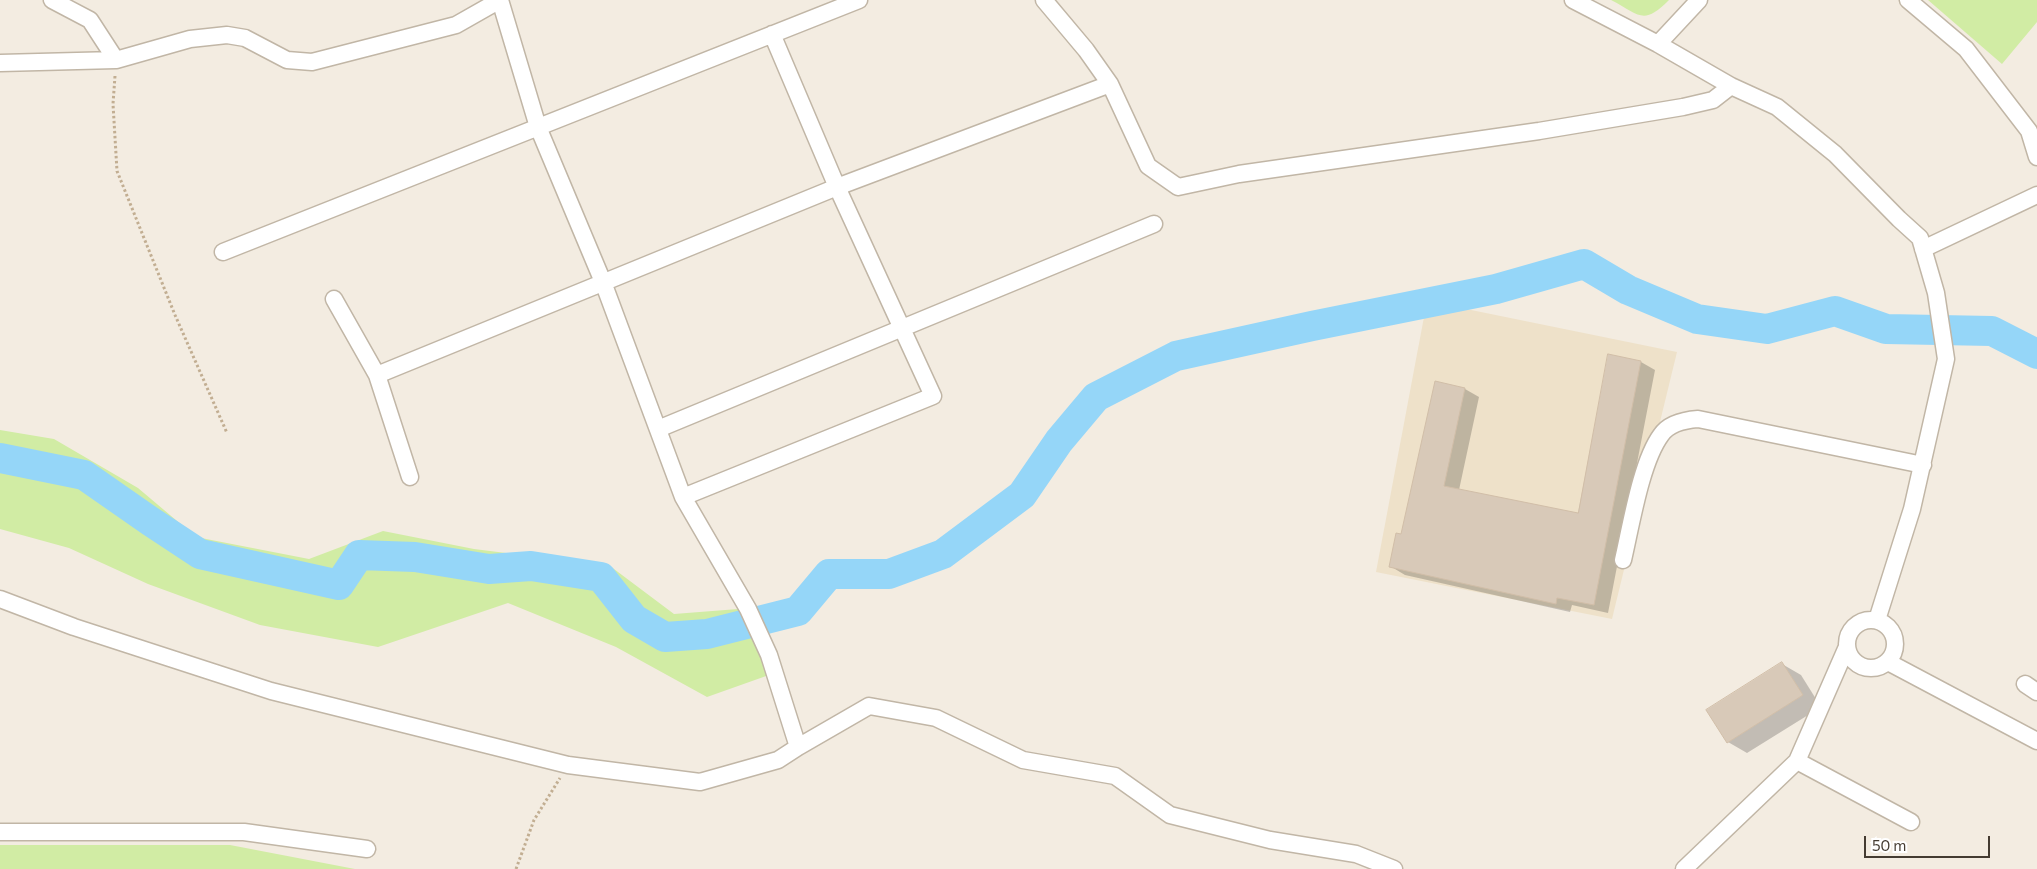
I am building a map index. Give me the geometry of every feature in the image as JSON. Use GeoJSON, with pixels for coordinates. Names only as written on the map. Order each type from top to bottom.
{"type":"FeatureCollection","features":[{"type":"Feature","properties":{"kind":"street"},"geometry":{"type":"LineString","coordinates":[[52,0],[90,20],[116,60]]}},
{"type":"Feature","properties":{"kind":"street"},"geometry":{"type":"LineString","coordinates":[[0,62],[116,60],[190,39],[227,35],[245,38],[287,60],[312,62],[456,25],[500,0],[538,127],[602,282],[684,497],[748,609],[769,654],[798,747]]}},
{"type":"Feature","properties":{"kind":"street"},"geometry":{"type":"LineString","coordinates":[[223,252],[859,0]]}},
{"type":"Feature","properties":{"kind":"street"},"geometry":{"type":"LineString","coordinates":[[1044,0],[1086,50],[1110,84],[1148,166],[1178,187],[1238,174],[1529,132],[1683,107],[1713,100],[1732,86]]}},
{"type":"Feature","properties":{"kind":"street"},"geometry":{"type":"LineString","coordinates":[[1573,0],[1658,44],[1732,86],[1777,107],[1835,154],[1920,238],[1936,293],[1946,359],[1912,509],[1877,620]]}},
{"type":"Feature","properties":{"kind":"street"},"geometry":{"type":"LineString","coordinates":[[1658,44],[1699,0]]}},
{"type":"Feature","properties":{"kind":"street"},"geometry":{"type":"LineString","coordinates":[[1908,0],[1966,49],[2029,131],[2037,157]]}},
{"type":"Feature","properties":{"kind":"street"},"geometry":{"type":"LineString","coordinates":[[684,497],[933,396],[837,186],[772,34]]}},
{"type":"Feature","properties":{"kind":"street"},"geometry":{"type":"LineString","coordinates":[[377,375],[837,186],[1110,84]]}},
{"type":"Feature","properties":{"kind":"street"},"geometry":{"type":"LineString","coordinates":[[1923,249],[2037,195]]}},
{"type":"Feature","properties":{"kind":"street"},"geometry":{"type":"LineString","coordinates":[[658,429],[1154,224]]}},
{"type":"Feature","properties":{"kind":"street"},"geometry":{"type":"LineString","coordinates":[[334,299],[377,375],[410,476]]}},
{"type":"Feature","properties":{"kind":"street"},"geometry":{"type":"LineString","coordinates":[[1623,560],[1647,463],[1661,434],[1680,421],[1698,419],[1923,465]]}},
{"type":"Feature","properties":{"kind":"street"},"geometry":{"type":"LineString","coordinates":[[0,599],[74,627],[271,691],[568,765],[700,782],[778,760],[869,706],[936,718],[1023,760],[1115,776],[1170,815],[1270,840],[1356,854],[1394,869]]}},
{"type":"Feature","properties":{"kind":"street"},"geometry":{"type":"LineString","coordinates":[[1684,869],[1797,761],[1846,649],[1848,633],[1860,621],[1877,620],[1891,630],[1896,647],[1888,662],[1872,669],[1855,664],[1846,649]]}},
{"type":"Feature","properties":{"kind":"street"},"geometry":{"type":"LineString","coordinates":[[1888,662],[2037,741]]}},
{"type":"Feature","properties":{"kind":"street"},"geometry":{"type":"LineString","coordinates":[[1797,761],[1911,822]]}},
{"type":"Feature","properties":{"kind":"street"},"geometry":{"type":"LineString","coordinates":[[0,832],[244,832],[367,849]]}},
{"type":"Feature","properties":{"kind":"path"},"geometry":{"type":"LineString","coordinates":[[116,60],[113,104],[117,172],[175,315],[227,433]]}},
{"type":"Feature","properties":{"kind":"path"},"geometry":{"type":"LineString","coordinates":[[516,869],[534,820],[568,765]]}},
{"type":"Feature","properties":{"kind":"shaded area"},"geometry":{"type":"Polygon","coordinates":[[[1427,301],[1677,352],[1612,619],[1376,572],[1427,301]]]}},
{"type":"Feature","properties":{"kind":"green space"},"geometry":{"type":"Polygon","coordinates":[[[1611,0],[1669,0],[1653,13],[1641,15],[1611,0]]]}},
{"type":"Feature","properties":{"kind":"green space"},"geometry":{"type":"Polygon","coordinates":[[[1928,0],[2037,0],[2037,22],[2002,64],[1928,0]]]}},
{"type":"Feature","properties":{"kind":"green space"},"geometry":{"type":"Polygon","coordinates":[[[0,430],[54,439],[138,488],[196,537],[309,559],[383,531],[474,549],[610,566],[674,614],[738,609],[769,675],[707,697],[616,647],[508,603],[378,647],[260,625],[148,584],[69,548],[0,529],[0,430]]]}},
{"type":"Feature","properties":{"kind":"green space"},"geometry":{"type":"Polygon","coordinates":[[[0,845],[230,845],[355,869],[0,869],[0,845]]]}},
{"type":"Feature","properties":{"kind":"building"},"geometry":{"type":"Polygon","coordinates":[[[1608,354],[1641,361],[1594,605],[1557,598],[1556,604],[1389,567],[1396,533],[1401,534],[1435,381],[1465,388],[1444,486],[1578,513],[1608,354]]]}},
{"type":"Feature","properties":{"kind":"building"},"geometry":{"type":"Polygon","coordinates":[[[1782,662],[1803,695],[1727,743],[1706,710],[1782,662]]]}},
{"type":"Feature","properties":{"kind":"waterway"},"geometry":{"type":"LineString","coordinates":[[0,458],[84,475],[200,554],[339,585],[359,555],[415,557],[489,569],[531,566],[601,577],[634,619],[665,637],[707,634],[798,611],[829,574],[889,574],[943,554],[1022,495],[1059,441],[1096,397],[1176,356],[1496,289],[1584,264],[1628,290],[1697,319],[1767,329],[1835,311],[1886,329],[1992,331],[2037,354]]}}]}
